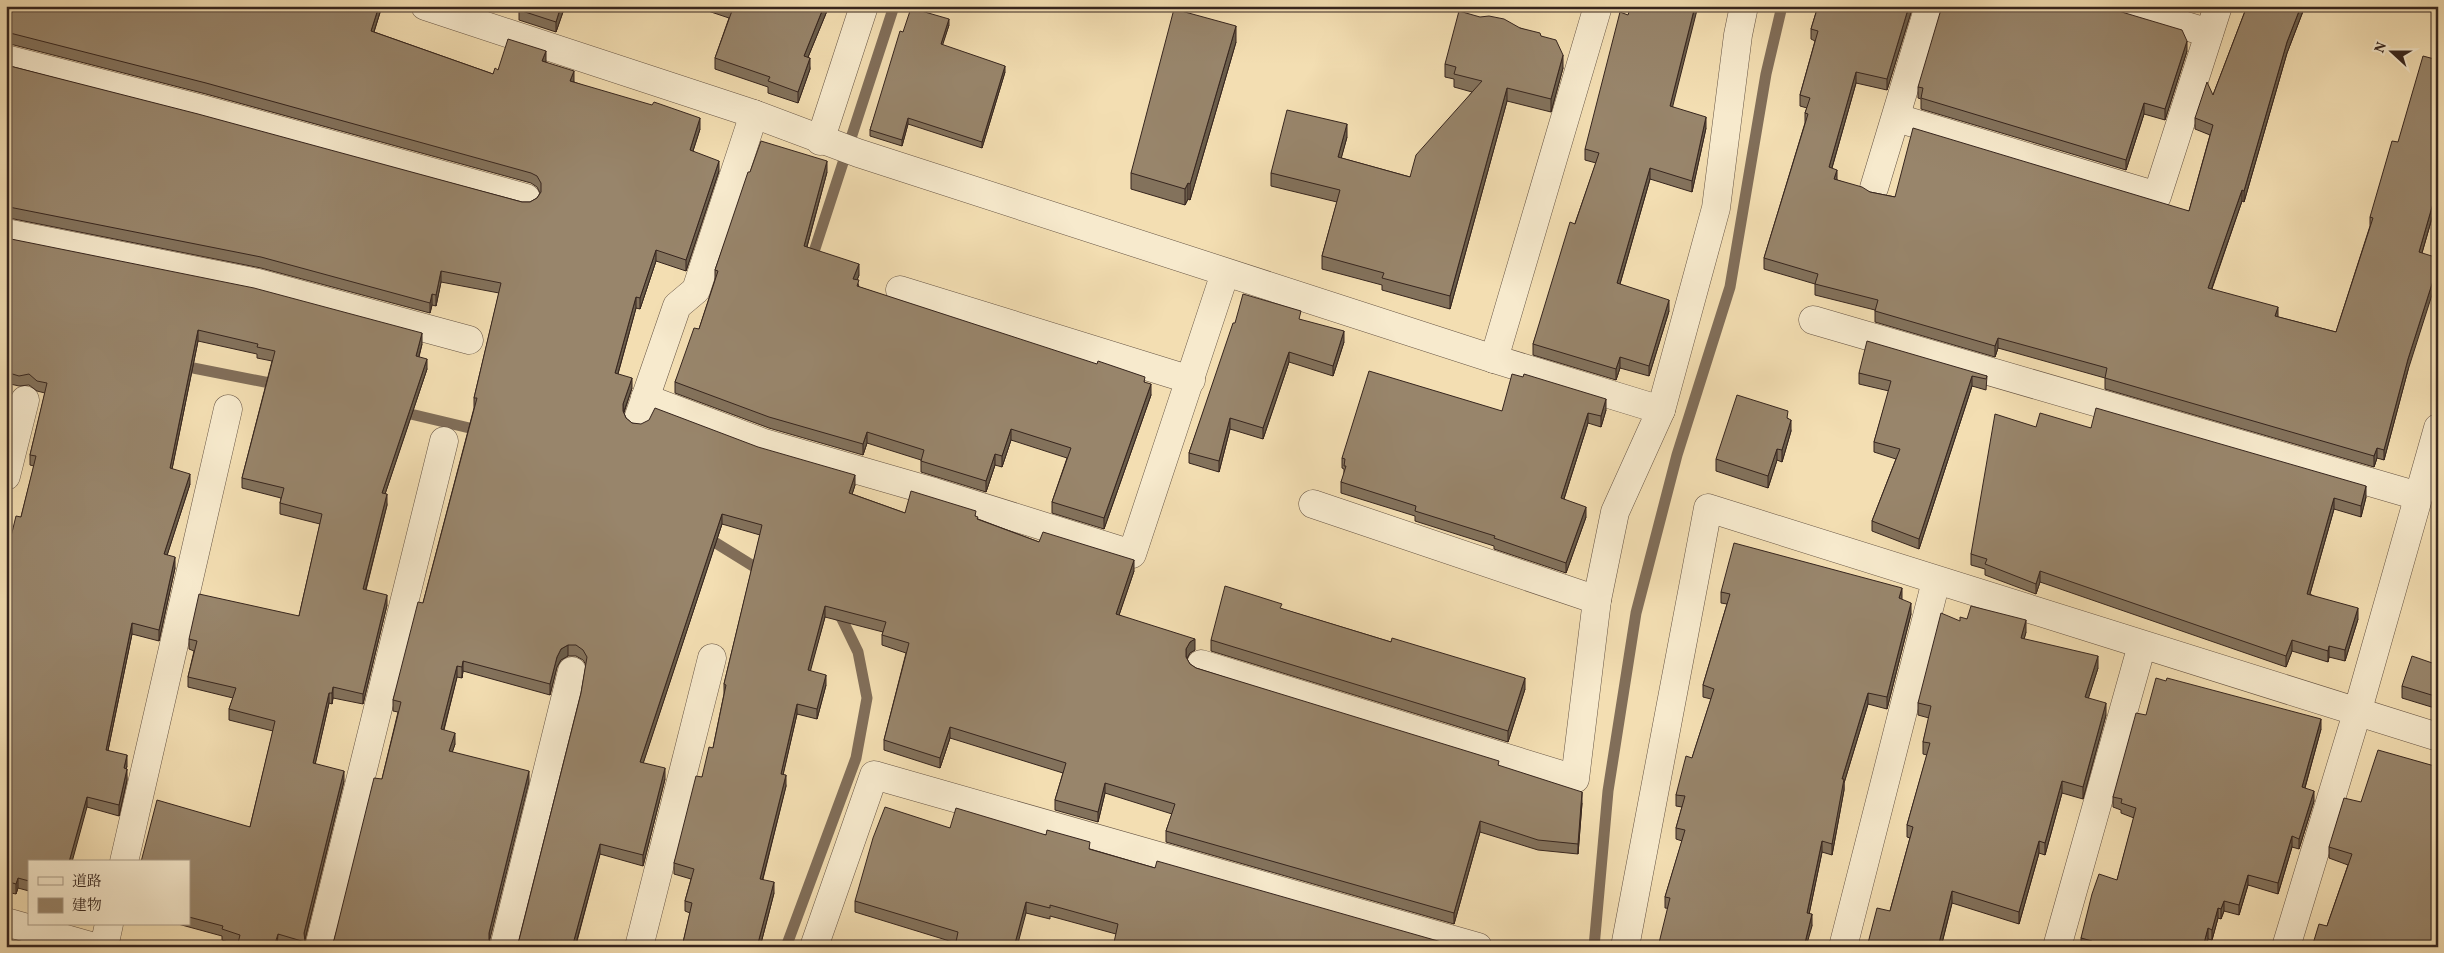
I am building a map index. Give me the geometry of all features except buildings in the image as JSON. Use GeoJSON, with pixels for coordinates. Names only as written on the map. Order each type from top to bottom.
{"type":"FeatureCollection","features":[{"type":"Feature","properties":{"kind":"street"},"geometry":{"type":"LineString","coordinates":[[425,6],[754,114],[838,147],[1494,359],[1661,410]]}},
{"type":"Feature","properties":{"kind":"street"},"geometry":{"type":"LineString","coordinates":[[838,147],[864,6]]}},
{"type":"Feature","properties":{"kind":"street"},"geometry":{"type":"LineString","coordinates":[[1494,359],[1598,6]]}},
{"type":"Feature","properties":{"kind":"street"},"geometry":{"type":"LineString","coordinates":[[1201,664],[1575,779],[1597,600],[1615,512],[1661,410],[1716,208],[1738,35],[1744,6]]}},
{"type":"Feature","properties":{"kind":"street"},"geometry":{"type":"LineString","coordinates":[[1874,188],[1897,118],[1929,6]]}},
{"type":"Feature","properties":{"kind":"street"},"geometry":{"type":"LineString","coordinates":[[2120,6],[2209,33]]}},
{"type":"Feature","properties":{"kind":"street"},"geometry":{"type":"LineString","coordinates":[[1897,118],[2157,196],[2218,6]]}},
{"type":"Feature","properties":{"kind":"street"},"geometry":{"type":"LineString","coordinates":[[6,59],[202,109],[526,198]]}},
{"type":"Feature","properties":{"kind":"street"},"geometry":{"type":"LineString","coordinates":[[754,114],[696,290],[677,306],[642,409],[934,492],[1132,554],[1225,273]]}},
{"type":"Feature","properties":{"kind":"street"},"geometry":{"type":"LineString","coordinates":[[6,234],[258,283],[469,340]]}},
{"type":"Feature","properties":{"kind":"street"},"geometry":{"type":"LineString","coordinates":[[900,290],[1191,380]]}},
{"type":"Feature","properties":{"kind":"street"},"geometry":{"type":"LineString","coordinates":[[1813,320],[2418,496]]}},
{"type":"Feature","properties":{"kind":"street"},"geometry":{"type":"LineString","coordinates":[[6,476],[24,400]]}},
{"type":"Feature","properties":{"kind":"street"},"geometry":{"type":"LineString","coordinates":[[124,860],[228,409]]}},
{"type":"Feature","properties":{"kind":"street"},"geometry":{"type":"LineString","coordinates":[[2286,947],[2357,713],[2438,428]]}},
{"type":"Feature","properties":{"kind":"street"},"geometry":{"type":"LineString","coordinates":[[319,947],[444,441]]}},
{"type":"Feature","properties":{"kind":"street"},"geometry":{"type":"LineString","coordinates":[[1313,504],[1597,600]]}},
{"type":"Feature","properties":{"kind":"street"},"geometry":{"type":"LineString","coordinates":[[1625,947],[1708,508],[2438,737]]}},
{"type":"Feature","properties":{"kind":"street"},"geometry":{"type":"LineString","coordinates":[[1843,947],[1936,581]]}},
{"type":"Feature","properties":{"kind":"street"},"geometry":{"type":"LineString","coordinates":[[2057,947],[2142,645]]}},
{"type":"Feature","properties":{"kind":"street"},"geometry":{"type":"LineString","coordinates":[[639,947],[712,658]]}},
{"type":"Feature","properties":{"kind":"street"},"geometry":{"type":"LineString","coordinates":[[504,947],[572,671]]}},
{"type":"Feature","properties":{"kind":"street"},"geometry":{"type":"LineString","coordinates":[[814,947],[874,775],[1478,947]]}},
{"type":"Feature","properties":{"kind":"street"},"geometry":{"type":"LineString","coordinates":[[6,922],[94,947]]}},
{"type":"Feature","properties":{"kind":"street"},"geometry":{"type":"LineString","coordinates":[[104,947],[109,926]]}},
{"type":"Feature","properties":{"kind":"waterway"},"geometry":{"type":"LineString","coordinates":[[810,264],[894,6]]}},
{"type":"Feature","properties":{"kind":"waterway"},"geometry":{"type":"LineString","coordinates":[[1594,947],[1608,791],[1636,613],[1677,455],[1730,287],[1766,74],[1782,6]]}},
{"type":"Feature","properties":{"kind":"waterway"},"geometry":{"type":"LineString","coordinates":[[178,365],[280,385]]}},
{"type":"Feature","properties":{"kind":"waterway"},"geometry":{"type":"LineString","coordinates":[[398,411],[482,431]]}},
{"type":"Feature","properties":{"kind":"waterway"},"geometry":{"type":"LineString","coordinates":[[703,535],[766,574]]}},
{"type":"Feature","properties":{"kind":"waterway"},"geometry":{"type":"LineString","coordinates":[[786,947],[856,758],[867,698],[858,652],[841,617],[832,612]]}}]}
